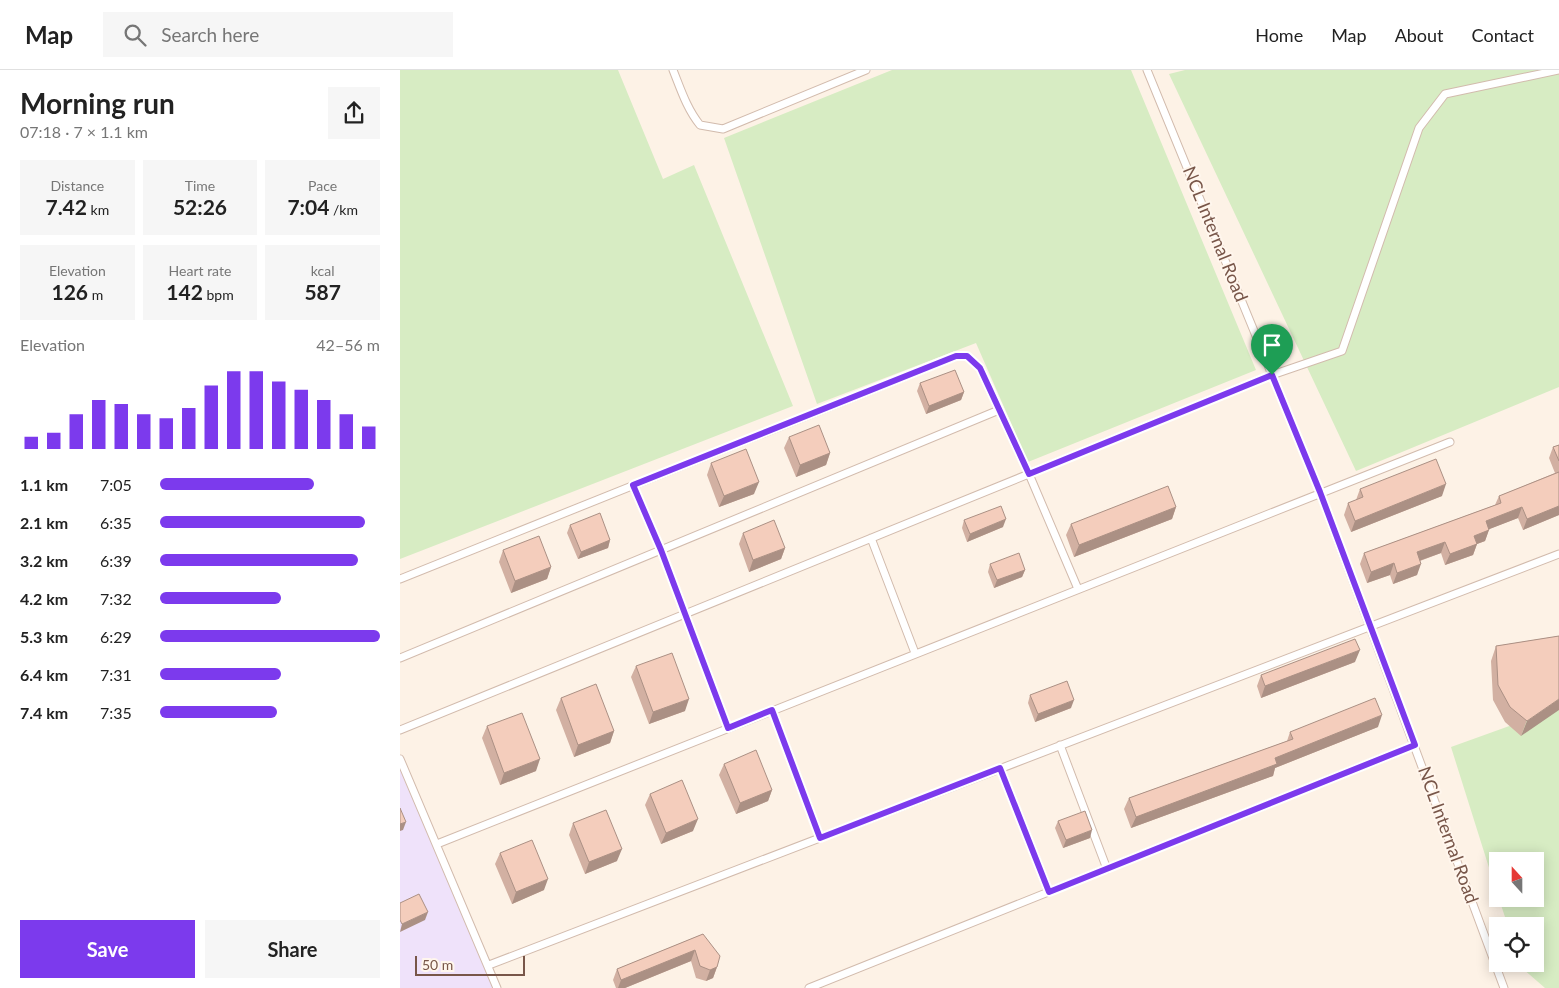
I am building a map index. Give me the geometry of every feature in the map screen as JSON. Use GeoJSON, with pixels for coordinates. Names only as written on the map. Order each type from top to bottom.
{"type":"FeatureCollection","features":[{"type":"Feature","properties":{"kind":"lane"},"geometry":{"type":"LineString","coordinates":[[673,70],[689,110],[700,126],[723,129],[866,70]]}},
{"type":"Feature","properties":{"kind":"lane","name":"NCL Internal Road"},"geometry":{"type":"LineString","coordinates":[[1147,70],[1320,492],[1504,988]]}},
{"type":"Feature","properties":{"kind":"lane"},"geometry":{"type":"LineString","coordinates":[[400,730],[1272,375],[1342,350],[1418,128],[1445,94],[1559,70]]}},
{"type":"Feature","properties":{"kind":"lane"},"geometry":{"type":"LineString","coordinates":[[400,579],[956,356],[967,356],[980,368],[1029,474],[1078,589]]}},
{"type":"Feature","properties":{"kind":"lane"},"geometry":{"type":"LineString","coordinates":[[400,658],[999,410]]}},
{"type":"Feature","properties":{"kind":"lane"},"geometry":{"type":"LineString","coordinates":[[436,844],[1450,442]]}},
{"type":"Feature","properties":{"kind":"lane"},"geometry":{"type":"LineString","coordinates":[[633,485],[661,550],[728,728]]}},
{"type":"Feature","properties":{"kind":"lane"},"geometry":{"type":"LineString","coordinates":[[871,538],[915,653]]}},
{"type":"Feature","properties":{"kind":"lane"},"geometry":{"type":"LineString","coordinates":[[489,965],[1559,554]]}},
{"type":"Feature","properties":{"kind":"lane"},"geometry":{"type":"LineString","coordinates":[[772,710],[820,838]]}},
{"type":"Feature","properties":{"kind":"lane"},"geometry":{"type":"LineString","coordinates":[[1060,745],[1107,869]]}},
{"type":"Feature","properties":{"kind":"lane"},"geometry":{"type":"LineString","coordinates":[[809,988],[1415,745]]}},
{"type":"Feature","properties":{"kind":"lane"},"geometry":{"type":"LineString","coordinates":[[400,759],[498,988]]}},
{"type":"Feature","properties":{"kind":"lane"},"geometry":{"type":"LineString","coordinates":[[1000,768],[1049,892]]}},
{"type":"Feature","properties":{"kind":"shaded area"},"geometry":{"type":"Polygon","coordinates":[[[400,756],[497,988],[400,988],[400,756]]]}},
{"type":"Feature","properties":{"kind":"green space"},"geometry":{"type":"Polygon","coordinates":[[[400,70],[618,70],[663,179],[694,165],[793,406],[400,559],[400,70]]]}},
{"type":"Feature","properties":{"kind":"green space"},"geometry":{"type":"Polygon","coordinates":[[[892,70],[1131,70],[1256,370],[1028,462],[976,343],[817,404],[724,138],[892,70]]]}},
{"type":"Feature","properties":{"kind":"green space"},"geometry":{"type":"Polygon","coordinates":[[[1185,70],[1559,70],[1559,387],[1356,471],[1169,74],[1185,70]]]}},
{"type":"Feature","properties":{"kind":"green space"},"geometry":{"type":"Polygon","coordinates":[[[1559,708],[1559,988],[1545,988],[1527,972],[1544,972],[1544,917],[1505,917],[1502,908],[1544,908],[1544,852],[1489,852],[1489,868],[1451,747],[1559,708]]]}},
{"type":"Feature","properties":{"kind":"building"},"geometry":{"type":"Polygon","coordinates":[[[955,370],[964,392],[929,406],[920,383],[955,370]]]}},
{"type":"Feature","properties":{"kind":"building"},"geometry":{"type":"Polygon","coordinates":[[[819,425],[830,453],[800,465],[789,437],[819,425]]]}},
{"type":"Feature","properties":{"kind":"building"},"geometry":{"type":"Polygon","coordinates":[[[1559,445],[1559,461],[1553,447],[1559,445]]]}},
{"type":"Feature","properties":{"kind":"building"},"geometry":{"type":"Polygon","coordinates":[[[746,449],[759,482],[724,496],[711,463],[746,449]]]}},
{"type":"Feature","properties":{"kind":"building"},"geometry":{"type":"Polygon","coordinates":[[[1436,459],[1446,484],[1355,521],[1348,503],[1363,497],[1360,489],[1436,459]]]}},
{"type":"Feature","properties":{"kind":"building"},"geometry":{"type":"Polygon","coordinates":[[[1559,472],[1559,506],[1527,519],[1522,507],[1486,521],[1489,530],[1474,536],[1477,544],[1450,554],[1445,542],[1417,552],[1421,564],[1397,573],[1394,563],[1371,572],[1364,553],[1501,503],[1499,496],[1559,472]]]}},
{"type":"Feature","properties":{"kind":"building"},"geometry":{"type":"Polygon","coordinates":[[[1168,486],[1176,507],[1079,545],[1071,524],[1168,486]]]}},
{"type":"Feature","properties":{"kind":"building"},"geometry":{"type":"Polygon","coordinates":[[[1001,506],[1006,519],[970,534],[964,520],[1001,506]]]}},
{"type":"Feature","properties":{"kind":"building"},"geometry":{"type":"Polygon","coordinates":[[[600,513],[610,540],[581,552],[570,525],[600,513]]]}},
{"type":"Feature","properties":{"kind":"building"},"geometry":{"type":"Polygon","coordinates":[[[774,520],[785,548],[753,560],[743,533],[774,520]]]}},
{"type":"Feature","properties":{"kind":"building"},"geometry":{"type":"Polygon","coordinates":[[[539,536],[551,567],[515,581],[503,550],[539,536]]]}},
{"type":"Feature","properties":{"kind":"building"},"geometry":{"type":"Polygon","coordinates":[[[1019,553],[1025,570],[997,580],[990,564],[1019,553]]]}},
{"type":"Feature","properties":{"kind":"building"},"geometry":{"type":"Polygon","coordinates":[[[1559,636],[1559,699],[1527,721],[1510,707],[1498,685],[1496,646],[1559,636]]]}},
{"type":"Feature","properties":{"kind":"building"},"geometry":{"type":"Polygon","coordinates":[[[1355,639],[1360,650],[1265,686],[1261,675],[1355,639]]]}},
{"type":"Feature","properties":{"kind":"building"},"geometry":{"type":"Polygon","coordinates":[[[672,653],[689,699],[653,712],[636,666],[672,653]]]}},
{"type":"Feature","properties":{"kind":"building"},"geometry":{"type":"Polygon","coordinates":[[[1067,681],[1074,700],[1038,714],[1030,695],[1067,681]]]}},
{"type":"Feature","properties":{"kind":"building"},"geometry":{"type":"Polygon","coordinates":[[[596,684],[614,731],[578,745],[561,698],[596,684]]]}},
{"type":"Feature","properties":{"kind":"building"},"geometry":{"type":"Polygon","coordinates":[[[1375,698],[1382,715],[1275,758],[1277,764],[1136,817],[1129,798],[1293,739],[1290,732],[1375,698]]]}},
{"type":"Feature","properties":{"kind":"building"},"geometry":{"type":"Polygon","coordinates":[[[522,713],[540,759],[504,773],[487,726],[522,713]]]}},
{"type":"Feature","properties":{"kind":"building"},"geometry":{"type":"Polygon","coordinates":[[[756,750],[772,790],[740,803],[724,764],[756,750]]]}},
{"type":"Feature","properties":{"kind":"building"},"geometry":{"type":"Polygon","coordinates":[[[682,780],[698,819],[666,833],[650,794],[682,780]]]}},
{"type":"Feature","properties":{"kind":"building"},"geometry":{"type":"Polygon","coordinates":[[[400,808],[406,822],[400,824],[400,808]]]}},
{"type":"Feature","properties":{"kind":"building"},"geometry":{"type":"Polygon","coordinates":[[[606,810],[622,849],[589,862],[573,823],[606,810]]]}},
{"type":"Feature","properties":{"kind":"building"},"geometry":{"type":"Polygon","coordinates":[[[1085,811],[1092,830],[1066,840],[1058,821],[1085,811]]]}},
{"type":"Feature","properties":{"kind":"building"},"geometry":{"type":"Polygon","coordinates":[[[532,840],[548,879],[516,892],[500,853],[532,840]]]}},
{"type":"Feature","properties":{"kind":"building"},"geometry":{"type":"Polygon","coordinates":[[[419,894],[428,912],[402,924],[400,920],[400,903],[419,894]]]}},
{"type":"Feature","properties":{"kind":"building"},"geometry":{"type":"Polygon","coordinates":[[[703,934],[720,956],[717,967],[710,970],[700,966],[695,950],[621,980],[617,969],[703,934]]]}},
{"type":"Feature","properties":{"kind":"route"},"geometry":{"type":"LineString","coordinates":[[956,356],[967,356],[980,368],[1029,474],[1272,375],[1320,492],[1415,745],[1049,892],[1000,768],[820,838],[772,710],[728,728],[661,550],[633,485],[956,356]]}}]}
